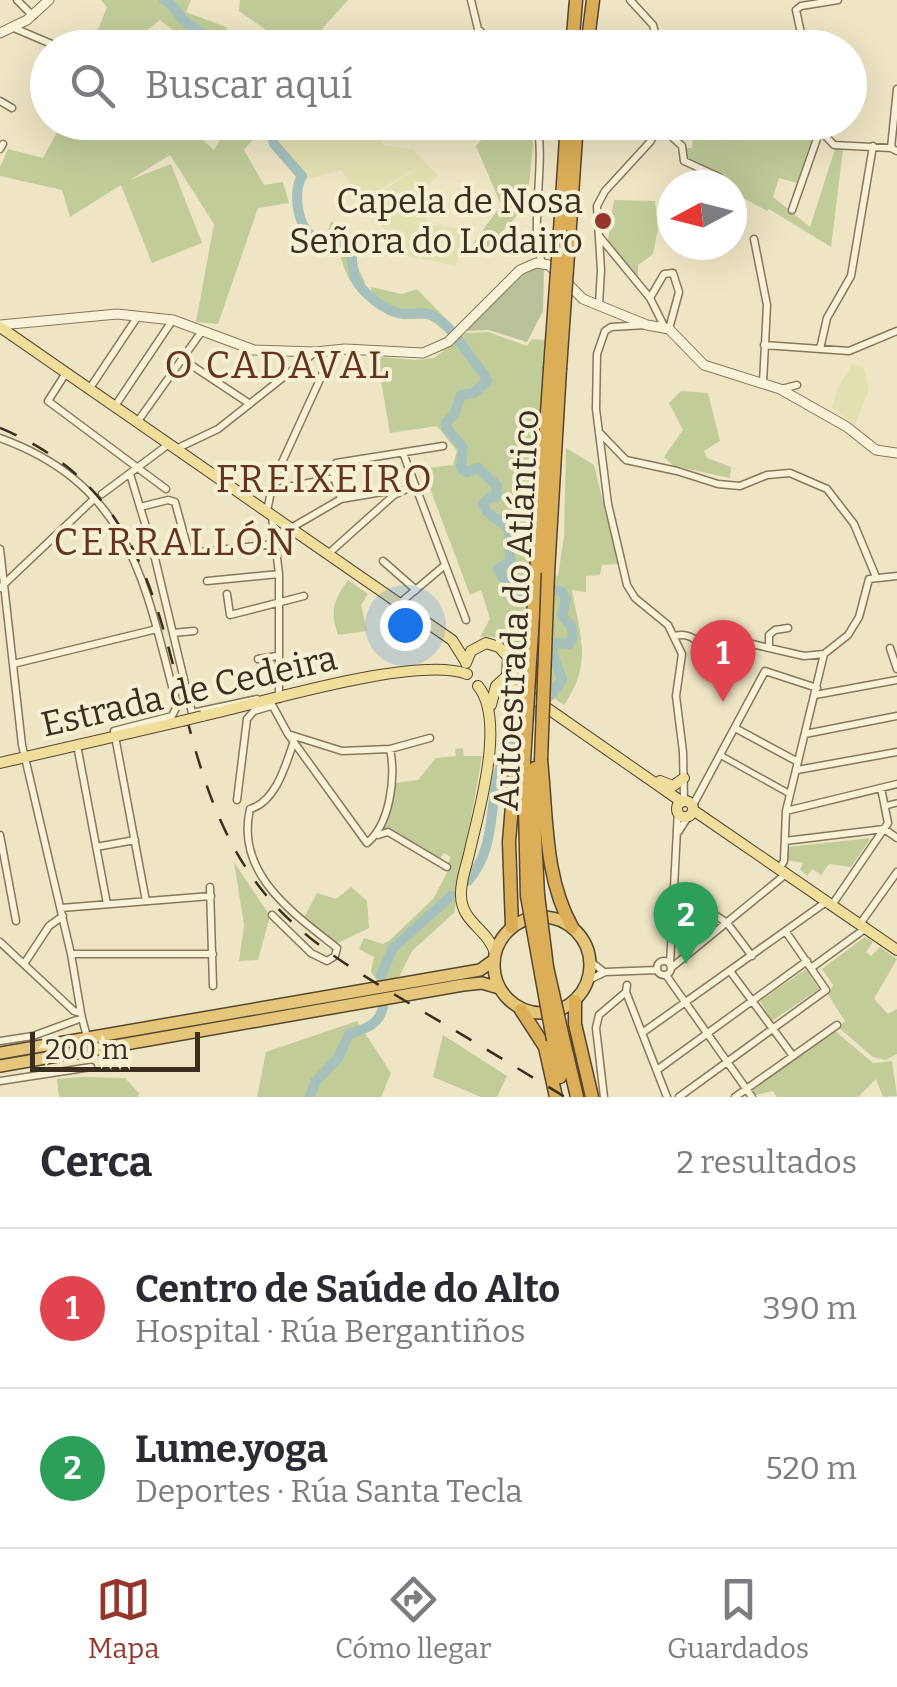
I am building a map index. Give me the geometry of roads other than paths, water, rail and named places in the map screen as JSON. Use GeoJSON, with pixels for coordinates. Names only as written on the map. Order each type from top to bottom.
{"type":"FeatureCollection","features":[{"type":"Feature","properties":{"kind":"highway"},"geometry":{"type":"LineString","coordinates":[[571,30],[572,0]]}},
{"type":"Feature","properties":{"kind":"highway"},"geometry":{"type":"LineString","coordinates":[[586,30],[590,0]]}},
{"type":"Feature","properties":{"kind":"highway"},"geometry":{"type":"LineString","coordinates":[[564,230],[566,140]]}},
{"type":"Feature","properties":{"kind":"highway","name":"Autoestrada do Atlántico"},"geometry":{"type":"LineString","coordinates":[[529,759],[564,230],[577,140]]}},
{"type":"Feature","properties":{"kind":"highway","name":"Autoestrada do Atlántico"},"geometry":{"type":"LineString","coordinates":[[542,573],[530,661],[532,896],[547,967],[564,1097]]}},
{"type":"Feature","properties":{"kind":"highway"},"geometry":{"type":"LineString","coordinates":[[521,1010],[550,1012],[575,1000],[587,982],[590,961],[584,941],[559,904],[529,759]]}},
{"type":"Feature","properties":{"kind":"highway"},"geometry":{"type":"LineString","coordinates":[[0,1053],[480,970],[494,957],[510,928],[509,842],[529,759]]}},
{"type":"Feature","properties":{"kind":"highway"},"geometry":{"type":"LineString","coordinates":[[510,928],[546,918],[572,927]]}},
{"type":"Feature","properties":{"kind":"highway"},"geometry":{"type":"LineString","coordinates":[[494,957],[499,988]]}},
{"type":"Feature","properties":{"kind":"highway"},"geometry":{"type":"LineString","coordinates":[[0,1066],[482,983],[499,988],[521,1010],[544,1047],[556,1097]]}},
{"type":"Feature","properties":{"kind":"highway"},"geometry":{"type":"LineString","coordinates":[[575,1000],[575,1024],[592,1097]]}},
{"type":"Feature","properties":{"kind":"highway","name":"Autoestrada do Atlántico"},"geometry":{"type":"LineString","coordinates":[[558,1039],[577,1097]]}},
{"type":"Feature","properties":{"kind":"main road"},"geometry":{"type":"LineString","coordinates":[[0,326],[455,643],[492,644],[504,651],[509,670],[536,700],[897,950]]}},
{"type":"Feature","properties":{"kind":"main road"},"geometry":{"type":"LineString","coordinates":[[455,643],[462,663],[487,701],[490,718],[484,793],[460,891],[469,922],[482,932],[494,957]]}},
{"type":"Feature","properties":{"kind":"main road"},"geometry":{"type":"LineString","coordinates":[[462,663],[479,645]]}},
{"type":"Feature","properties":{"kind":"main road","name":"Estrada de Cedeira"},"geometry":{"type":"LineString","coordinates":[[0,763],[390,673],[462,663]]}},
{"type":"Feature","properties":{"kind":"main road"},"geometry":{"type":"LineString","coordinates":[[490,718],[497,686],[509,670]]}},
{"type":"Feature","properties":{"kind":"main road"},"geometry":{"type":"LineString","coordinates":[[478,686],[497,686],[536,700]]}},
{"type":"Feature","properties":{"kind":"main road"},"geometry":{"type":"LineString","coordinates":[[490,733],[499,698],[511,692],[536,700]]}},
{"type":"Feature","properties":{"kind":"main road"},"geometry":{"type":"LineString","coordinates":[[648,777],[673,786],[684,783]]}},
{"type":"Feature","properties":{"kind":"main road"},"geometry":{"type":"LineString","coordinates":[[482,932],[493,934],[510,928]]}},
{"type":"Feature","properties":{"kind":"street"},"geometry":{"type":"LineString","coordinates":[[18,0],[33,16]]}},
{"type":"Feature","properties":{"kind":"street"},"geometry":{"type":"LineString","coordinates":[[0,34],[33,16],[49,0]]}},
{"type":"Feature","properties":{"kind":"street"},"geometry":{"type":"LineString","coordinates":[[471,0],[479,30]]}},
{"type":"Feature","properties":{"kind":"street"},"geometry":{"type":"LineString","coordinates":[[630,0],[654,30]]}},
{"type":"Feature","properties":{"kind":"street"},"geometry":{"type":"LineString","coordinates":[[800,30],[796,10],[801,6],[838,0]]}},
{"type":"Feature","properties":{"kind":"street"},"geometry":{"type":"LineString","coordinates":[[13,27],[30,34]]}},
{"type":"Feature","properties":{"kind":"street"},"geometry":{"type":"LineString","coordinates":[[830,140],[834,144],[894,149],[897,90]]}},
{"type":"Feature","properties":{"kind":"street"},"geometry":{"type":"LineString","coordinates":[[0,101],[12,108]]}},
{"type":"Feature","properties":{"kind":"street"},"geometry":{"type":"LineString","coordinates":[[540,140],[538,244],[542,263]]}},
{"type":"Feature","properties":{"kind":"street"},"geometry":{"type":"LineString","coordinates":[[599,305],[595,213],[599,200],[651,140]]}},
{"type":"Feature","properties":{"kind":"street"},"geometry":{"type":"LineString","coordinates":[[675,140],[682,146],[684,162],[703,170]]}},
{"type":"Feature","properties":{"kind":"street"},"geometry":{"type":"LineString","coordinates":[[792,210],[817,140]]}},
{"type":"Feature","properties":{"kind":"street"},"geometry":{"type":"LineString","coordinates":[[820,348],[827,318],[851,276],[872,146]]}},
{"type":"Feature","properties":{"kind":"street"},"geometry":{"type":"LineString","coordinates":[[598,235],[650,298],[667,328],[704,365],[780,389],[847,427],[876,450],[897,453]]}},
{"type":"Feature","properties":{"kind":"street"},"geometry":{"type":"LineString","coordinates":[[754,238],[767,305],[763,383]]}},
{"type":"Feature","properties":{"kind":"street"},"geometry":{"type":"LineString","coordinates":[[0,326],[117,314],[173,320],[254,350],[423,354],[448,342],[520,270],[542,263],[554,268],[584,299],[648,325]]}},
{"type":"Feature","properties":{"kind":"street"},"geometry":{"type":"LineString","coordinates":[[650,298],[664,274],[672,273],[679,292],[667,328]]}},
{"type":"Feature","properties":{"kind":"street"},"geometry":{"type":"LineString","coordinates":[[90,388],[138,316]]}},
{"type":"Feature","properties":{"kind":"street"},"geometry":{"type":"LineString","coordinates":[[116,406],[173,320]]}},
{"type":"Feature","properties":{"kind":"street"},"geometry":{"type":"LineString","coordinates":[[667,328],[611,327],[600,339],[598,431],[608,504],[628,589],[675,636],[682,654],[676,706],[686,807]]}},
{"type":"Feature","properties":{"kind":"street"},"geometry":{"type":"LineString","coordinates":[[138,421],[202,331]]}},
{"type":"Feature","properties":{"kind":"street"},"geometry":{"type":"LineString","coordinates":[[764,345],[857,349],[897,332]]}},
{"type":"Feature","properties":{"kind":"street"},"geometry":{"type":"LineString","coordinates":[[333,350],[272,490],[269,513],[276,544],[280,601],[271,702],[288,734],[367,843],[388,832],[447,867]]}},
{"type":"Feature","properties":{"kind":"street"},"geometry":{"type":"LineString","coordinates":[[2,585],[99,496],[174,446],[218,429],[316,352]]}},
{"type":"Feature","properties":{"kind":"street"},"geometry":{"type":"LineString","coordinates":[[182,359],[250,404]]}},
{"type":"Feature","properties":{"kind":"street"},"geometry":{"type":"LineString","coordinates":[[67,372],[48,401],[132,461],[192,713],[256,698],[271,702]]}},
{"type":"Feature","properties":{"kind":"street"},"geometry":{"type":"LineString","coordinates":[[780,389],[797,385]]}},
{"type":"Feature","properties":{"kind":"street"},"geometry":{"type":"LineString","coordinates":[[598,431],[626,460],[718,484],[740,486],[767,475],[790,472],[826,489],[854,524],[876,577]]}},
{"type":"Feature","properties":{"kind":"street"},"geometry":{"type":"LineString","coordinates":[[0,438],[54,462],[99,496],[135,562],[157,629],[177,706],[172,716],[114,730],[146,901]]}},
{"type":"Feature","properties":{"kind":"street"},"geometry":{"type":"LineString","coordinates":[[341,499],[332,470],[336,463],[442,446]]}},
{"type":"Feature","properties":{"kind":"street"},"geometry":{"type":"LineString","coordinates":[[403,453],[466,620]]}},
{"type":"Feature","properties":{"kind":"street"},"geometry":{"type":"LineString","coordinates":[[134,471],[166,489]]}},
{"type":"Feature","properties":{"kind":"street"},"geometry":{"type":"LineString","coordinates":[[272,490],[334,478]]}},
{"type":"Feature","properties":{"kind":"street"},"geometry":{"type":"LineString","coordinates":[[328,554],[394,494],[416,485]]}},
{"type":"Feature","properties":{"kind":"street"},"geometry":{"type":"LineString","coordinates":[[290,528],[341,499],[388,491],[394,494]]}},
{"type":"Feature","properties":{"kind":"street"},"geometry":{"type":"LineString","coordinates":[[140,507],[168,500],[176,502],[189,553],[276,544]]}},
{"type":"Feature","properties":{"kind":"street"},"geometry":{"type":"LineString","coordinates":[[0,548],[25,757],[72,954],[86,1032]]}},
{"type":"Feature","properties":{"kind":"street"},"geometry":{"type":"LineString","coordinates":[[383,561],[416,590]]}},
{"type":"Feature","properties":{"kind":"street"},"geometry":{"type":"LineString","coordinates":[[399,604],[445,565]]}},
{"type":"Feature","properties":{"kind":"street"},"geometry":{"type":"LineString","coordinates":[[207,581],[279,574]]}},
{"type":"Feature","properties":{"kind":"street"},"geometry":{"type":"LineString","coordinates":[[675,636],[686,634],[712,652],[741,645],[804,656],[824,654],[848,635],[860,617],[870,580],[897,576]]}},
{"type":"Feature","properties":{"kind":"street"},"geometry":{"type":"LineString","coordinates":[[228,594],[230,615],[304,596]]}},
{"type":"Feature","properties":{"kind":"street"},"geometry":{"type":"LineString","coordinates":[[769,648],[769,634],[788,628]]}},
{"type":"Feature","properties":{"kind":"street"},"geometry":{"type":"LineString","coordinates":[[13,664],[157,629]]}},
{"type":"Feature","properties":{"kind":"street"},"geometry":{"type":"LineString","coordinates":[[174,633],[194,630]]}},
{"type":"Feature","properties":{"kind":"street"},"geometry":{"type":"LineString","coordinates":[[890,648],[897,668]]}},
{"type":"Feature","properties":{"kind":"street"},"geometry":{"type":"LineString","coordinates":[[615,1004],[624,981],[639,971],[667,967],[727,923],[783,871],[786,811],[824,654]]}},
{"type":"Feature","properties":{"kind":"street"},"geometry":{"type":"LineString","coordinates":[[258,658],[277,656]]}},
{"type":"Feature","properties":{"kind":"street"},"geometry":{"type":"LineString","coordinates":[[752,1097],[685,1003],[667,967],[678,832],[686,807],[720,755],[765,672],[816,692],[897,680]]}},
{"type":"Feature","properties":{"kind":"street"},"geometry":{"type":"LineString","coordinates":[[237,800],[247,719],[271,702]]}},
{"type":"Feature","properties":{"kind":"street"},"geometry":{"type":"LineString","coordinates":[[806,734],[897,716]]}},
{"type":"Feature","properties":{"kind":"street"},"geometry":{"type":"LineString","coordinates":[[734,728],[798,766],[897,752]]}},
{"type":"Feature","properties":{"kind":"street"},"geometry":{"type":"LineString","coordinates":[[288,734],[342,751],[390,750],[430,738]]}},
{"type":"Feature","properties":{"kind":"street"},"geometry":{"type":"LineString","coordinates":[[272,916],[311,953],[326,961],[334,956],[336,948],[279,902],[253,858],[250,809],[259,807],[270,793],[294,741]]}},
{"type":"Feature","properties":{"kind":"street"},"geometry":{"type":"LineString","coordinates":[[77,745],[107,904]]}},
{"type":"Feature","properties":{"kind":"street"},"geometry":{"type":"LineString","coordinates":[[377,835],[393,782],[390,750]]}},
{"type":"Feature","properties":{"kind":"street"},"geometry":{"type":"LineString","coordinates":[[720,755],[790,794]]}},
{"type":"Feature","properties":{"kind":"street"},"geometry":{"type":"LineString","coordinates":[[786,811],[897,784]]}},
{"type":"Feature","properties":{"kind":"street"},"geometry":{"type":"LineString","coordinates":[[642,1033],[829,903],[888,823],[881,788]]}},
{"type":"Feature","properties":{"kind":"street"},"geometry":{"type":"LineString","coordinates":[[885,806],[897,803]]}},
{"type":"Feature","properties":{"kind":"street"},"geometry":{"type":"LineString","coordinates":[[785,841],[884,829],[897,838]]}},
{"type":"Feature","properties":{"kind":"street"},"geometry":{"type":"LineString","coordinates":[[0,835],[16,921]]}},
{"type":"Feature","properties":{"kind":"street"},"geometry":{"type":"LineString","coordinates":[[96,846],[135,840]]}},
{"type":"Feature","properties":{"kind":"street"},"geometry":{"type":"LineString","coordinates":[[657,1070],[863,926],[897,872]]}},
{"type":"Feature","properties":{"kind":"street"},"geometry":{"type":"LineString","coordinates":[[210,886],[214,986]]}},
{"type":"Feature","properties":{"kind":"street"},"geometry":{"type":"LineString","coordinates":[[674,888],[727,923],[752,956]]}},
{"type":"Feature","properties":{"kind":"street"},"geometry":{"type":"LineString","coordinates":[[24,964],[62,912],[107,904],[210,896]]}},
{"type":"Feature","properties":{"kind":"street"},"geometry":{"type":"LineString","coordinates":[[679,1097],[826,990],[786,932]]}},
{"type":"Feature","properties":{"kind":"street"},"geometry":{"type":"LineString","coordinates":[[0,942],[81,1015]]}},
{"type":"Feature","properties":{"kind":"street"},"geometry":{"type":"LineString","coordinates":[[72,954],[213,954]]}},
{"type":"Feature","properties":{"kind":"street"},"geometry":{"type":"LineString","coordinates":[[590,961],[624,981],[667,1097]]}},
{"type":"Feature","properties":{"kind":"street"},"geometry":{"type":"LineString","coordinates":[[624,981],[639,971]]}},
{"type":"Feature","properties":{"kind":"street"},"geometry":{"type":"LineString","coordinates":[[730,971],[793,1056]]}},
{"type":"Feature","properties":{"kind":"street"},"geometry":{"type":"LineString","coordinates":[[587,982],[605,972]]}},
{"type":"Feature","properties":{"kind":"street"},"geometry":{"type":"LineString","coordinates":[[604,1097],[598,1015],[615,1004],[630,1002]]}},
{"type":"Feature","properties":{"kind":"street"},"geometry":{"type":"LineString","coordinates":[[0,1041],[33,1036],[81,1015]]}},
{"type":"Feature","properties":{"kind":"street"},"geometry":{"type":"LineString","coordinates":[[735,1097],[838,1024]]}},
{"type":"Feature","properties":{"kind":"street"},"geometry":{"type":"LineString","coordinates":[[0,1081],[91,1067]]}},
{"type":"Feature","properties":{"kind":"waterway"},"geometry":{"type":"LineString","coordinates":[[164,0],[199,30]]}},
{"type":"Feature","properties":{"kind":"waterway"},"geometry":{"type":"LineString","coordinates":[[273,140],[302,176],[297,201],[306,229],[319,239],[350,246],[355,277],[368,295],[396,312],[425,313],[441,321],[484,374],[487,381],[474,393],[461,395],[455,413],[446,423],[463,447],[461,468],[467,472],[478,468],[497,486],[496,497],[483,504],[487,512],[509,528],[510,561],[498,569],[511,592],[521,593],[533,582],[562,592],[566,599],[562,616],[571,625],[573,637],[569,644],[556,643],[551,649],[562,679],[505,754],[485,851],[468,881]]}},
{"type":"Feature","properties":{"kind":"waterway"},"geometry":{"type":"LineString","coordinates":[[381,975],[393,948],[451,896]]}},
{"type":"Feature","properties":{"kind":"waterway"},"geometry":{"type":"LineString","coordinates":[[310,1097],[315,1082],[338,1058],[349,1034],[375,1022],[383,1007]]}},
{"type":"Feature","properties":{"kind":"railway"},"geometry":{"type":"LineString","coordinates":[[0,428],[65,465],[111,513],[142,569],[164,630],[198,759],[221,822],[255,881],[272,902],[311,938],[354,969],[565,1097]]}},
{"type":"Feature","properties":{"kind":"place","name":"Capela de Nosa Señora do Lodairo"},"geometry":{"type":"Point","coordinates":[603,221]}},
{"type":"Feature","properties":{"kind":"place","name":"Centro de Saúde do Alto"},"geometry":{"type":"Point","coordinates":[723,702]}},
{"type":"Feature","properties":{"kind":"place","name":"Lume.yoga"},"geometry":{"type":"Point","coordinates":[686,964]}},
{"type":"Feature","properties":{"kind":"district","name":"O CADAVAL"},"geometry":{"type":"Point","coordinates":[278,365]}},
{"type":"Feature","properties":{"kind":"district","name":"FREIXEIRO"},"geometry":{"type":"Point","coordinates":[325,479]}},
{"type":"Feature","properties":{"kind":"district","name":"CERRALLÓN"},"geometry":{"type":"Point","coordinates":[176,542]}}]}
